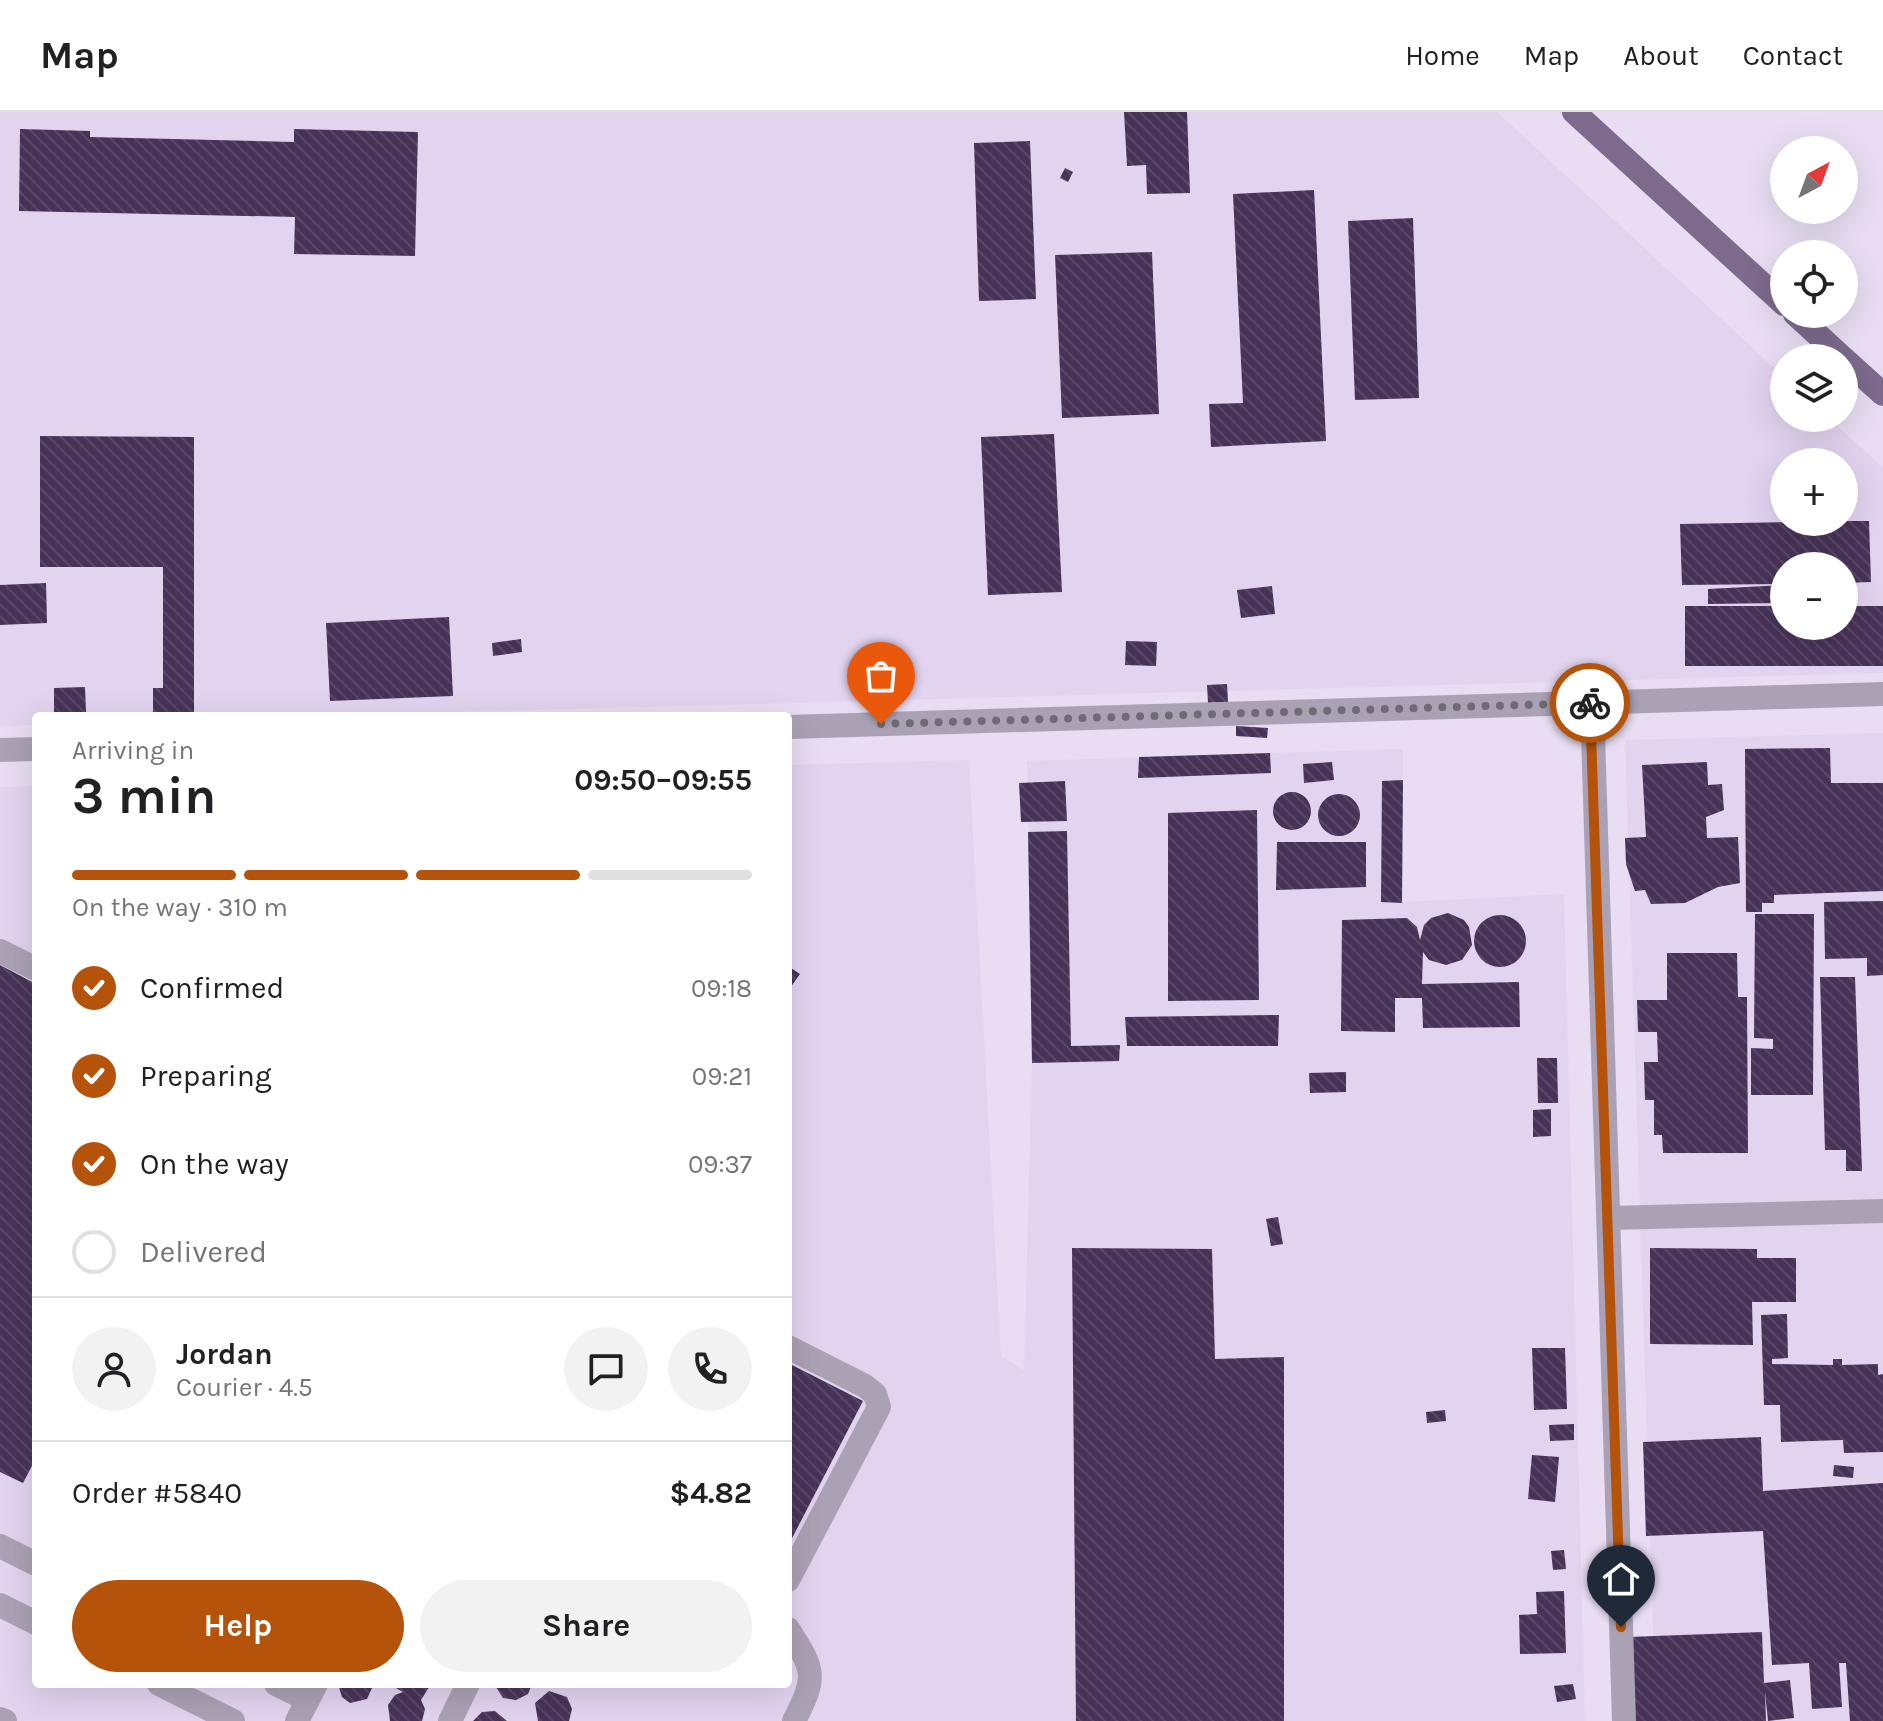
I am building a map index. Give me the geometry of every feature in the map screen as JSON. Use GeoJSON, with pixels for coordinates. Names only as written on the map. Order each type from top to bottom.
{"type":"FeatureCollection","features":[{"type":"Feature","properties":{"kind":"main road"},"geometry":{"type":"LineString","coordinates":[[1574,112],[1770,291]]}},
{"type":"Feature","properties":{"kind":"main road"},"geometry":{"type":"LineString","coordinates":[[1811,328],[1828,344]]}},
{"type":"Feature","properties":{"kind":"main road"},"geometry":{"type":"LineString","coordinates":[[1858,371],[1883,394]]}},
{"type":"Feature","properties":{"kind":"street"},"geometry":{"type":"LineString","coordinates":[[792,727],[1883,694]]}},
{"type":"Feature","properties":{"kind":"street"},"geometry":{"type":"LineString","coordinates":[[1592,703],[1624,1721]]}},
{"type":"Feature","properties":{"kind":"street"},"geometry":{"type":"LineString","coordinates":[[0,750],[32,749]]}},
{"type":"Feature","properties":{"kind":"street"},"geometry":{"type":"LineString","coordinates":[[0,951],[32,967]]}},
{"type":"Feature","properties":{"kind":"street"},"geometry":{"type":"LineString","coordinates":[[1609,1218],[1883,1211]]}},
{"type":"Feature","properties":{"kind":"street"},"geometry":{"type":"LineString","coordinates":[[792,1349],[865,1386],[875,1394],[879,1407],[876,1420],[792,1573]]}},
{"type":"Feature","properties":{"kind":"street"},"geometry":{"type":"LineString","coordinates":[[0,1546],[32,1562]]}},
{"type":"Feature","properties":{"kind":"street"},"geometry":{"type":"LineString","coordinates":[[0,1605],[32,1621]]}},
{"type":"Feature","properties":{"kind":"street"},"geometry":{"type":"LineString","coordinates":[[792,1635],[810,1662],[812,1673],[811,1687],[794,1721]]}},
{"type":"Feature","properties":{"kind":"street"},"geometry":{"type":"LineString","coordinates":[[792,1663],[812,1673]]}},
{"type":"Feature","properties":{"kind":"street"},"geometry":{"type":"LineString","coordinates":[[167,1688],[233,1721]]}},
{"type":"Feature","properties":{"kind":"street"},"geometry":{"type":"LineString","coordinates":[[283,1688],[307,1702]]}},
{"type":"Feature","properties":{"kind":"street"},"geometry":{"type":"LineString","coordinates":[[450,1721],[466,1688]]}},
{"type":"Feature","properties":{"kind":"shaded area"},"geometry":{"type":"Polygon","coordinates":[[[0,112],[1497,112],[1770,364],[1770,432],[1844,432],[1883,468],[1883,673],[458,712],[32,712],[32,725],[0,726],[0,112]]]}},
{"type":"Feature","properties":{"kind":"shaded area"},"geometry":{"type":"Polygon","coordinates":[[[1883,733],[1883,1721],[1656,1721],[1625,740],[1883,733]]]}},
{"type":"Feature","properties":{"kind":"shaded area"},"geometry":{"type":"Polygon","coordinates":[[[1403,749],[1402,902],[1564,894],[1585,1721],[0,1721],[0,787],[32,786],[32,1688],[792,1688],[792,765],[969,760],[1001,1356],[1024,1370],[1032,1063],[1027,761],[1403,749]]]}},
{"type":"Feature","properties":{"kind":"building"},"geometry":{"type":"Polygon","coordinates":[[[1124,112],[1187,112],[1190,193],[1147,194],[1146,165],[1127,166],[1124,112]]]}},
{"type":"Feature","properties":{"kind":"building"},"geometry":{"type":"Polygon","coordinates":[[[20,129],[90,131],[90,137],[294,142],[294,129],[418,132],[415,256],[294,254],[295,217],[19,211],[20,129]]]}},
{"type":"Feature","properties":{"kind":"building"},"geometry":{"type":"Polygon","coordinates":[[[1030,141],[1036,299],[979,301],[974,143],[1030,141]]]}},
{"type":"Feature","properties":{"kind":"building"},"geometry":{"type":"Polygon","coordinates":[[[1065,168],[1073,172],[1068,182],[1060,178],[1065,168]]]}},
{"type":"Feature","properties":{"kind":"building"},"geometry":{"type":"Polygon","coordinates":[[[1314,190],[1326,441],[1211,447],[1209,404],[1243,403],[1233,194],[1314,190]]]}},
{"type":"Feature","properties":{"kind":"building"},"geometry":{"type":"Polygon","coordinates":[[[1413,218],[1419,398],[1355,400],[1348,221],[1413,218]]]}},
{"type":"Feature","properties":{"kind":"building"},"geometry":{"type":"Polygon","coordinates":[[[1152,252],[1159,414],[1062,418],[1055,255],[1152,252]]]}},
{"type":"Feature","properties":{"kind":"building"},"geometry":{"type":"Polygon","coordinates":[[[1054,434],[1062,592],[988,595],[981,437],[1054,434]]]}},
{"type":"Feature","properties":{"kind":"building"},"geometry":{"type":"Polygon","coordinates":[[[40,436],[194,437],[194,712],[153,712],[153,688],[163,688],[163,567],[40,567],[40,436]]]}},
{"type":"Feature","properties":{"kind":"building"},"geometry":{"type":"Polygon","coordinates":[[[1858,521],[1869,521],[1871,582],[1858,582],[1858,552],[1770,552],[1770,584],[1682,585],[1680,524],[1770,523],[1770,536],[1858,536],[1858,521]]]}},
{"type":"Feature","properties":{"kind":"building"},"geometry":{"type":"Polygon","coordinates":[[[46,583],[47,623],[0,625],[0,585],[46,583]]]}},
{"type":"Feature","properties":{"kind":"building"},"geometry":{"type":"Polygon","coordinates":[[[1272,586],[1275,614],[1241,618],[1237,590],[1272,586]]]}},
{"type":"Feature","properties":{"kind":"building"},"geometry":{"type":"Polygon","coordinates":[[[1770,586],[1770,603],[1708,604],[1708,589],[1770,586]]]}},
{"type":"Feature","properties":{"kind":"building"},"geometry":{"type":"Polygon","coordinates":[[[1685,606],[1770,606],[1770,640],[1858,640],[1858,606],[1883,606],[1883,666],[1685,666],[1685,606]]]}},
{"type":"Feature","properties":{"kind":"building"},"geometry":{"type":"Polygon","coordinates":[[[449,617],[453,696],[330,701],[326,623],[449,617]]]}},
{"type":"Feature","properties":{"kind":"building"},"geometry":{"type":"Polygon","coordinates":[[[521,639],[522,652],[493,656],[492,643],[521,639]]]}},
{"type":"Feature","properties":{"kind":"building"},"geometry":{"type":"Polygon","coordinates":[[[1126,641],[1157,642],[1156,666],[1125,665],[1126,641]]]}},
{"type":"Feature","properties":{"kind":"building"},"geometry":{"type":"Polygon","coordinates":[[[1227,684],[1228,702],[1208,703],[1207,685],[1227,684]]]}},
{"type":"Feature","properties":{"kind":"building"},"geometry":{"type":"Polygon","coordinates":[[[85,687],[86,712],[54,712],[54,688],[85,687]]]}},
{"type":"Feature","properties":{"kind":"building"},"geometry":{"type":"Polygon","coordinates":[[[1236,726],[1268,728],[1267,738],[1236,736],[1236,726]]]}},
{"type":"Feature","properties":{"kind":"building"},"geometry":{"type":"Polygon","coordinates":[[[1830,748],[1831,783],[1883,783],[1883,891],[1774,895],[1774,903],[1762,903],[1762,912],[1746,912],[1745,749],[1830,748]]]}},
{"type":"Feature","properties":{"kind":"building"},"geometry":{"type":"Polygon","coordinates":[[[1270,753],[1271,773],[1138,778],[1139,757],[1270,753]]]}},
{"type":"Feature","properties":{"kind":"building"},"geometry":{"type":"Polygon","coordinates":[[[1332,762],[1334,780],[1304,783],[1303,764],[1332,762]]]}},
{"type":"Feature","properties":{"kind":"building"},"geometry":{"type":"Polygon","coordinates":[[[1707,762],[1708,785],[1722,784],[1724,810],[1706,817],[1707,838],[1738,837],[1740,883],[1718,887],[1685,903],[1651,904],[1645,890],[1635,891],[1626,864],[1625,838],[1646,837],[1642,765],[1707,762]]]}},
{"type":"Feature","properties":{"kind":"building"},"geometry":{"type":"Polygon","coordinates":[[[1403,780],[1402,903],[1381,902],[1382,781],[1403,780]]]}},
{"type":"Feature","properties":{"kind":"building"},"geometry":{"type":"Polygon","coordinates":[[[1065,781],[1067,821],[1021,822],[1019,783],[1065,781]]]}},
{"type":"Feature","properties":{"kind":"building"},"geometry":{"type":"Polygon","coordinates":[[[1292,792],[1306,797],[1311,811],[1306,825],[1292,830],[1278,825],[1273,811],[1278,797],[1292,792]]]}},
{"type":"Feature","properties":{"kind":"building"},"geometry":{"type":"Polygon","coordinates":[[[1339,794],[1354,800],[1360,815],[1354,830],[1339,836],[1324,830],[1318,815],[1324,800],[1339,794]]]}},
{"type":"Feature","properties":{"kind":"building"},"geometry":{"type":"Polygon","coordinates":[[[1257,810],[1259,1000],[1168,1001],[1168,813],[1257,810]]]}},
{"type":"Feature","properties":{"kind":"building"},"geometry":{"type":"Polygon","coordinates":[[[1067,831],[1071,1046],[1120,1045],[1119,1061],[1032,1063],[1028,832],[1067,831]]]}},
{"type":"Feature","properties":{"kind":"building"},"geometry":{"type":"Polygon","coordinates":[[[1277,842],[1366,842],[1366,887],[1276,890],[1277,842]]]}},
{"type":"Feature","properties":{"kind":"building"},"geometry":{"type":"Polygon","coordinates":[[[1883,901],[1883,975],[1867,976],[1867,958],[1825,959],[1824,902],[1883,901]]]}},
{"type":"Feature","properties":{"kind":"building"},"geometry":{"type":"Polygon","coordinates":[[[1448,913],[1464,920],[1469,927],[1472,945],[1462,960],[1446,965],[1429,960],[1423,952],[1422,984],[1519,982],[1520,1027],[1423,1028],[1422,998],[1395,998],[1395,1032],[1341,1031],[1342,920],[1407,918],[1417,927],[1420,940],[1424,925],[1431,918],[1448,913]]]}},
{"type":"Feature","properties":{"kind":"building"},"geometry":{"type":"Polygon","coordinates":[[[1755,914],[1814,914],[1813,1095],[1751,1095],[1751,1048],[1773,1049],[1773,1039],[1754,1038],[1755,914]]]}},
{"type":"Feature","properties":{"kind":"building"},"geometry":{"type":"Polygon","coordinates":[[[1500,915],[1518,923],[1526,941],[1518,959],[1500,967],[1482,959],[1474,941],[1482,923],[1500,915]]]}},
{"type":"Feature","properties":{"kind":"building"},"geometry":{"type":"Polygon","coordinates":[[[1667,953],[1737,953],[1738,997],[1747,997],[1748,1153],[1663,1153],[1662,1135],[1654,1135],[1654,1100],[1645,1100],[1644,1062],[1658,1062],[1657,1032],[1638,1032],[1637,1000],[1667,1000],[1667,953]]]}},
{"type":"Feature","properties":{"kind":"building"},"geometry":{"type":"Polygon","coordinates":[[[0,965],[32,982],[32,1466],[23,1483],[0,1472],[0,965]]]}},
{"type":"Feature","properties":{"kind":"building"},"geometry":{"type":"Polygon","coordinates":[[[792,969],[800,974],[792,985],[792,969]]]}},
{"type":"Feature","properties":{"kind":"building"},"geometry":{"type":"Polygon","coordinates":[[[1820,977],[1855,977],[1862,1171],[1846,1171],[1846,1150],[1825,1150],[1820,977]]]}},
{"type":"Feature","properties":{"kind":"building"},"geometry":{"type":"Polygon","coordinates":[[[1279,1015],[1278,1046],[1127,1046],[1125,1017],[1279,1015]]]}},
{"type":"Feature","properties":{"kind":"building"},"geometry":{"type":"Polygon","coordinates":[[[1537,1058],[1557,1058],[1558,1103],[1538,1103],[1537,1058]]]}},
{"type":"Feature","properties":{"kind":"building"},"geometry":{"type":"Polygon","coordinates":[[[1346,1072],[1346,1092],[1310,1093],[1309,1073],[1346,1072]]]}},
{"type":"Feature","properties":{"kind":"building"},"geometry":{"type":"Polygon","coordinates":[[[1551,1109],[1551,1136],[1533,1137],[1533,1110],[1551,1109]]]}},
{"type":"Feature","properties":{"kind":"building"},"geometry":{"type":"Polygon","coordinates":[[[1278,1217],[1283,1244],[1271,1246],[1266,1219],[1278,1217]]]}},
{"type":"Feature","properties":{"kind":"building"},"geometry":{"type":"Polygon","coordinates":[[[1072,1248],[1212,1249],[1215,1359],[1284,1357],[1284,1721],[1076,1721],[1072,1248]]]}},
{"type":"Feature","properties":{"kind":"building"},"geometry":{"type":"Polygon","coordinates":[[[1650,1248],[1757,1249],[1757,1258],[1796,1258],[1796,1302],[1752,1302],[1753,1345],[1650,1344],[1650,1248]]]}},
{"type":"Feature","properties":{"kind":"building"},"geometry":{"type":"Polygon","coordinates":[[[1787,1314],[1788,1358],[1772,1359],[1772,1364],[1833,1365],[1833,1359],[1842,1359],[1842,1365],[1878,1364],[1878,1375],[1883,1374],[1883,1452],[1844,1453],[1843,1440],[1781,1442],[1780,1405],[1764,1405],[1761,1315],[1787,1314]]]}},
{"type":"Feature","properties":{"kind":"building"},"geometry":{"type":"Polygon","coordinates":[[[1532,1348],[1565,1348],[1567,1409],[1534,1410],[1532,1348]]]}},
{"type":"Feature","properties":{"kind":"building"},"geometry":{"type":"Polygon","coordinates":[[[792,1365],[863,1401],[792,1538],[792,1365]]]}},
{"type":"Feature","properties":{"kind":"building"},"geometry":{"type":"Polygon","coordinates":[[[1445,1410],[1446,1421],[1427,1423],[1426,1412],[1445,1410]]]}},
{"type":"Feature","properties":{"kind":"building"},"geometry":{"type":"Polygon","coordinates":[[[1574,1424],[1574,1440],[1550,1441],[1549,1425],[1574,1424]]]}},
{"type":"Feature","properties":{"kind":"building"},"geometry":{"type":"Polygon","coordinates":[[[1761,1437],[1763,1491],[1883,1483],[1883,1721],[1850,1721],[1846,1663],[1839,1663],[1842,1707],[1812,1709],[1809,1663],[1772,1665],[1763,1531],[1646,1536],[1643,1442],[1761,1437]]]}},
{"type":"Feature","properties":{"kind":"building"},"geometry":{"type":"Polygon","coordinates":[[[1532,1455],[1559,1457],[1555,1502],[1528,1499],[1532,1455]]]}},
{"type":"Feature","properties":{"kind":"building"},"geometry":{"type":"Polygon","coordinates":[[[1834,1465],[1854,1467],[1853,1478],[1833,1476],[1834,1465]]]}},
{"type":"Feature","properties":{"kind":"building"},"geometry":{"type":"Polygon","coordinates":[[[1564,1550],[1566,1569],[1553,1570],[1551,1551],[1564,1550]]]}},
{"type":"Feature","properties":{"kind":"building"},"geometry":{"type":"Polygon","coordinates":[[[1564,1591],[1566,1653],[1520,1654],[1519,1615],[1537,1614],[1536,1592],[1564,1591]]]}},
{"type":"Feature","properties":{"kind":"building"},"geometry":{"type":"Polygon","coordinates":[[[1762,1632],[1764,1683],[1790,1680],[1794,1718],[1768,1721],[1765,1692],[1766,1721],[1632,1721],[1629,1637],[1762,1632]]]}},
{"type":"Feature","properties":{"kind":"building"},"geometry":{"type":"Polygon","coordinates":[[[1573,1684],[1576,1699],[1557,1702],[1554,1686],[1573,1684]]]}},
{"type":"Feature","properties":{"kind":"building"},"geometry":{"type":"Polygon","coordinates":[[[339,1688],[372,1688],[367,1699],[350,1703],[342,1697],[339,1688]]]}},
{"type":"Feature","properties":{"kind":"building"},"geometry":{"type":"Polygon","coordinates":[[[396,1688],[428,1688],[421,1700],[425,1709],[422,1721],[390,1721],[388,1705],[395,1695],[403,1692],[396,1688]]]}},
{"type":"Feature","properties":{"kind":"building"},"geometry":{"type":"Polygon","coordinates":[[[497,1688],[530,1688],[528,1694],[516,1700],[503,1698],[497,1688]]]}},
{"type":"Feature","properties":{"kind":"building"},"geometry":{"type":"Polygon","coordinates":[[[549,1691],[567,1697],[572,1709],[569,1721],[538,1721],[535,1703],[549,1691]]]}},
{"type":"Feature","properties":{"kind":"building"},"geometry":{"type":"Polygon","coordinates":[[[495,1711],[507,1721],[473,1721],[482,1712],[495,1711]]]}},
{"type":"Feature","properties":{"kind":"way so far"},"geometry":{"type":"LineString","coordinates":[[881,724],[1590,703]]}},
{"type":"Feature","properties":{"kind":"route"},"geometry":{"type":"LineString","coordinates":[[1590,703],[1621,1627]]}}]}
